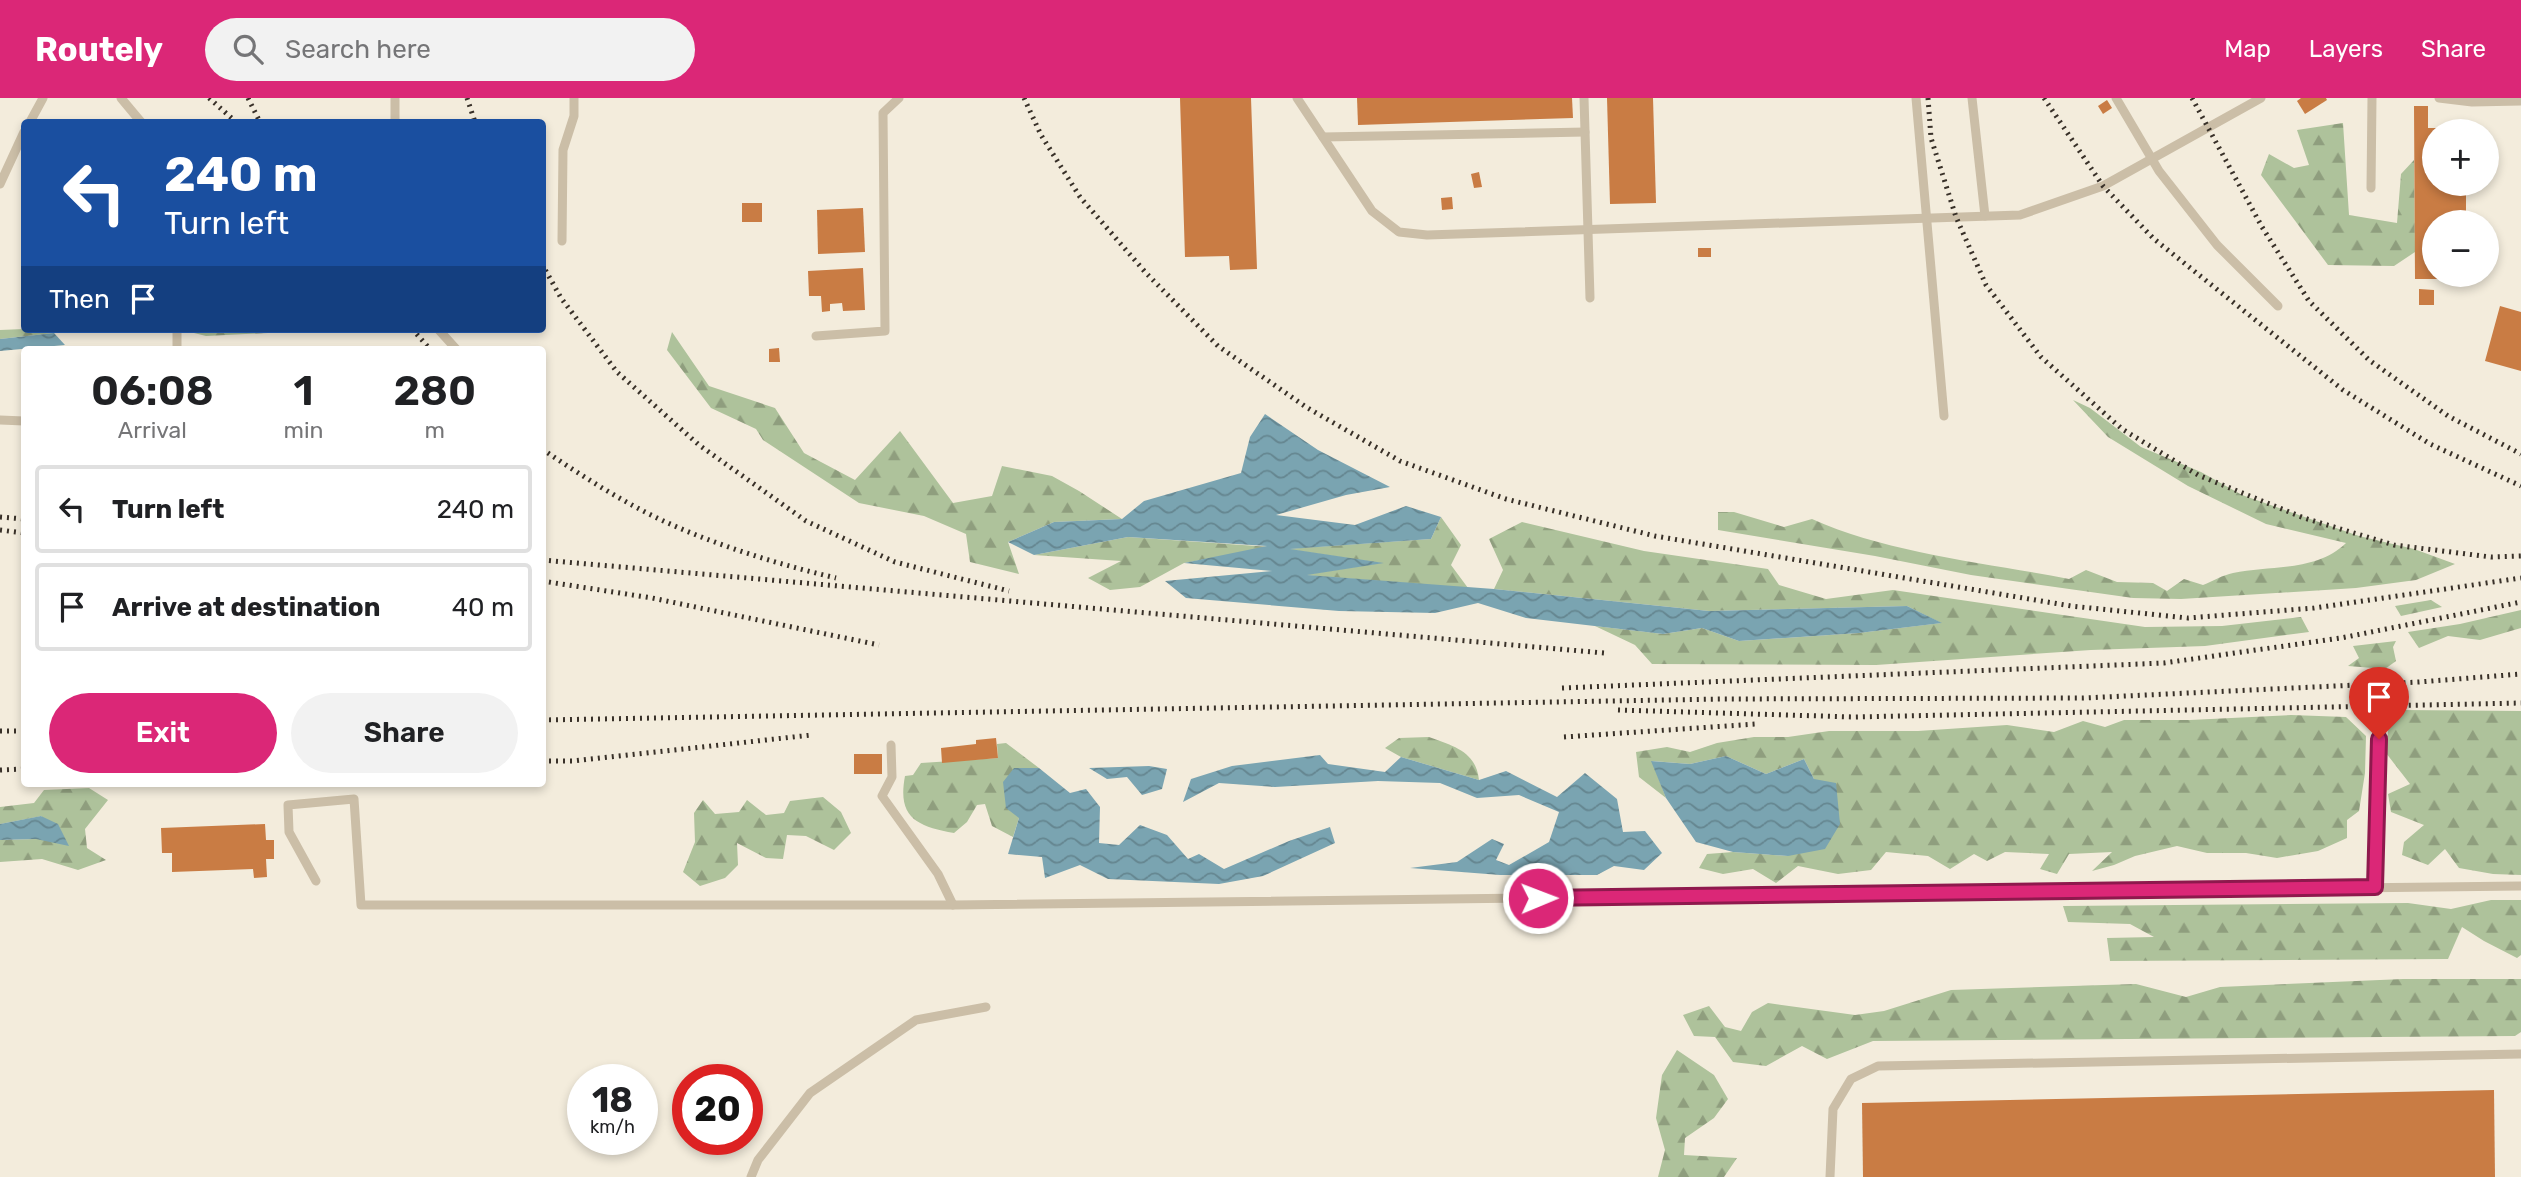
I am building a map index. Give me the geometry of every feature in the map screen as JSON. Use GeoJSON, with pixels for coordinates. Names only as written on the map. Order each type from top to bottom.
{"type":"FeatureCollection","features":[{"type":"Feature","properties":{"kind":"lane"},"geometry":{"type":"LineString","coordinates":[[32,119],[43,98]]}},
{"type":"Feature","properties":{"kind":"lane"},"geometry":{"type":"LineString","coordinates":[[121,98],[138,119]]}},
{"type":"Feature","properties":{"kind":"lane"},"geometry":{"type":"LineString","coordinates":[[395,98],[395,119]]}},
{"type":"Feature","properties":{"kind":"lane"},"geometry":{"type":"LineString","coordinates":[[562,242],[563,150],[574,116],[574,98]]}},
{"type":"Feature","properties":{"kind":"lane"},"geometry":{"type":"LineString","coordinates":[[816,336],[885,331],[883,113],[899,98]]}},
{"type":"Feature","properties":{"kind":"lane"},"geometry":{"type":"LineString","coordinates":[[1297,98],[1373,211],[1399,232],[1427,235],[2020,215],[2103,186],[2261,98]]}},
{"type":"Feature","properties":{"kind":"lane"},"geometry":{"type":"LineString","coordinates":[[1584,98],[1590,298]]}},
{"type":"Feature","properties":{"kind":"lane"},"geometry":{"type":"LineString","coordinates":[[1916,98],[1944,416]]}},
{"type":"Feature","properties":{"kind":"lane"},"geometry":{"type":"LineString","coordinates":[[1972,98],[1985,216]]}},
{"type":"Feature","properties":{"kind":"lane"},"geometry":{"type":"LineString","coordinates":[[2116,98],[2159,171],[2217,245],[2278,306]]}},
{"type":"Feature","properties":{"kind":"lane"},"geometry":{"type":"LineString","coordinates":[[2371,188],[2372,98]]}},
{"type":"Feature","properties":{"kind":"lane"},"geometry":{"type":"LineString","coordinates":[[2439,98],[2521,101]]}},
{"type":"Feature","properties":{"kind":"lane"},"geometry":{"type":"LineString","coordinates":[[1323,137],[1585,132]]}},
{"type":"Feature","properties":{"kind":"lane"},"geometry":{"type":"LineString","coordinates":[[0,184],[21,138]]}},
{"type":"Feature","properties":{"kind":"lane"},"geometry":{"type":"LineString","coordinates":[[442,333],[453,346]]}},
{"type":"Feature","properties":{"kind":"lane"},"geometry":{"type":"LineString","coordinates":[[0,420],[21,421]]}},
{"type":"Feature","properties":{"kind":"lane"},"geometry":{"type":"LineString","coordinates":[[2375,887],[2379,739]]}},
{"type":"Feature","properties":{"kind":"lane"},"geometry":{"type":"LineString","coordinates":[[891,744],[892,777],[882,796],[938,874],[953,905]]}},
{"type":"Feature","properties":{"kind":"lane"},"geometry":{"type":"LineString","coordinates":[[316,881],[289,832],[288,805],[354,799],[361,905],[953,905],[2521,886]]}},
{"type":"Feature","properties":{"kind":"lane"},"geometry":{"type":"LineString","coordinates":[[751,1177],[758,1160],[810,1093],[916,1020],[986,1007]]}},
{"type":"Feature","properties":{"kind":"lane"},"geometry":{"type":"LineString","coordinates":[[1830,1177],[1833,1109],[1851,1079],[1878,1066],[2521,1054]]}},
{"type":"Feature","properties":{"kind":"green space"},"geometry":{"type":"Polygon","coordinates":[[[2343,123],[2349,215],[2397,223],[2401,174],[2414,160],[2415,252],[2394,266],[2328,265],[2261,175],[2269,154],[2294,168],[2309,165],[2297,130],[2343,123]]]}},
{"type":"Feature","properties":{"kind":"green space"},"geometry":{"type":"Polygon","coordinates":[[[21,329],[21,333],[54,333],[0,339],[0,330],[21,329]]]}},
{"type":"Feature","properties":{"kind":"green space"},"geometry":{"type":"Polygon","coordinates":[[[672,332],[709,386],[775,408],[804,453],[855,480],[900,431],[953,503],[992,496],[1002,466],[1052,476],[1122,519],[1054,522],[1008,542],[1019,574],[970,562],[966,534],[924,516],[859,503],[763,440],[756,429],[711,408],[667,350],[672,332]]]}},
{"type":"Feature","properties":{"kind":"green space"},"geometry":{"type":"Polygon","coordinates":[[[194,333],[267,333],[206,336],[194,333]]]}},
{"type":"Feature","properties":{"kind":"green space"},"geometry":{"type":"Polygon","coordinates":[[[2073,400],[2090,408],[2141,447],[2201,472],[2242,495],[2359,536],[2414,549],[2455,564],[2416,580],[2356,588],[2181,599],[2133,598],[1971,575],[1718,530],[1718,512],[1734,512],[1784,527],[1812,519],[1841,531],[1938,556],[2069,579],[2086,570],[2117,582],[2153,583],[2167,591],[2184,579],[2203,585],[2233,573],[2307,563],[2321,559],[2346,543],[2266,524],[2188,486],[2108,437],[2073,400]]]}},
{"type":"Feature","properties":{"kind":"green space"},"geometry":{"type":"Polygon","coordinates":[[[1441,517],[1461,545],[1451,565],[1468,588],[1303,575],[1380,563],[1286,549],[1431,539],[1441,517]]]}},
{"type":"Feature","properties":{"kind":"green space"},"geometry":{"type":"Polygon","coordinates":[[[1522,522],[1644,551],[1768,569],[1779,585],[1826,599],[1893,590],[2145,627],[2222,626],[2301,617],[2309,632],[2205,646],[2091,650],[1876,665],[1652,664],[1635,645],[1595,626],[1663,634],[1702,628],[1739,641],[1859,633],[1941,623],[1907,606],[1709,611],[1494,589],[1503,570],[1489,539],[1522,522]]]}},
{"type":"Feature","properties":{"kind":"green space"},"geometry":{"type":"Polygon","coordinates":[[[1128,537],[1271,547],[1184,563],[1140,587],[1110,590],[1088,578],[1121,561],[1034,555],[1128,537]]]}},
{"type":"Feature","properties":{"kind":"green space"},"geometry":{"type":"Polygon","coordinates":[[[2431,600],[2442,607],[2401,616],[2395,606],[2431,600]]]}},
{"type":"Feature","properties":{"kind":"green space"},"geometry":{"type":"Polygon","coordinates":[[[2521,610],[2521,628],[2480,640],[2448,636],[2419,648],[2408,632],[2460,624],[2521,610]]]}},
{"type":"Feature","properties":{"kind":"green space"},"geometry":{"type":"Polygon","coordinates":[[[2396,641],[2393,647],[2396,661],[2385,669],[2348,666],[2359,658],[2353,646],[2396,641]]]}},
{"type":"Feature","properties":{"kind":"green space"},"geometry":{"type":"Polygon","coordinates":[[[2401,710],[2521,711],[2521,875],[2493,874],[2459,868],[2445,849],[2428,865],[2402,855],[2404,842],[2424,825],[2391,812],[2388,794],[2410,784],[2386,753],[2389,722],[2401,710]]]}},
{"type":"Feature","properties":{"kind":"green space"},"geometry":{"type":"Polygon","coordinates":[[[2291,715],[2346,717],[2366,736],[2365,773],[2359,811],[2347,820],[2347,838],[2318,851],[2277,858],[2246,853],[2207,853],[2177,846],[2135,856],[2092,871],[2112,852],[2069,854],[2057,874],[2040,869],[2049,854],[2005,852],[1987,861],[1974,854],[1950,869],[1928,856],[1886,852],[1871,870],[1838,874],[1798,866],[1776,883],[1753,869],[1723,874],[1699,868],[1707,854],[1733,852],[1788,856],[1814,779],[1804,759],[1766,774],[1726,756],[1690,764],[1652,761],[1666,798],[1639,777],[1636,752],[1667,747],[1690,752],[1717,743],[1754,737],[1788,737],[1829,731],[1918,731],[2007,725],[2054,732],[2083,721],[2105,727],[2124,720],[2291,715]]]}},
{"type":"Feature","properties":{"kind":"green space"},"geometry":{"type":"Polygon","coordinates":[[[1429,737],[1455,747],[1468,756],[1477,770],[1479,780],[1401,757],[1385,748],[1399,738],[1429,737]]]}},
{"type":"Feature","properties":{"kind":"green space"},"geometry":{"type":"Polygon","coordinates":[[[1006,743],[1039,768],[1014,769],[1019,818],[1013,837],[992,826],[985,804],[977,805],[967,822],[954,833],[920,823],[907,811],[903,790],[905,776],[913,775],[921,763],[998,758],[997,744],[1006,743]]]}},
{"type":"Feature","properties":{"kind":"green space"},"geometry":{"type":"Polygon","coordinates":[[[89,788],[108,800],[85,829],[87,848],[106,860],[78,870],[42,859],[0,862],[0,840],[36,839],[42,816],[0,824],[0,807],[34,803],[44,790],[89,788]]]}},
{"type":"Feature","properties":{"kind":"green space"},"geometry":{"type":"Polygon","coordinates":[[[823,797],[841,812],[851,833],[834,850],[806,836],[787,835],[783,859],[766,858],[737,843],[738,865],[725,878],[700,886],[683,872],[695,842],[694,813],[703,800],[715,814],[739,812],[747,800],[766,815],[784,813],[790,801],[823,797]]]}},
{"type":"Feature","properties":{"kind":"green space"},"geometry":{"type":"Polygon","coordinates":[[[2491,900],[2521,900],[2521,955],[2517,958],[2462,927],[2448,959],[2110,961],[2107,938],[2154,937],[2130,924],[2068,922],[2063,906],[2408,903],[2451,909],[2491,900]]]}},
{"type":"Feature","properties":{"kind":"green space"},"geometry":{"type":"Polygon","coordinates":[[[2403,979],[2521,979],[2521,1032],[2515,1036],[1873,1041],[1827,1059],[1802,1046],[1766,1066],[1733,1062],[1715,1037],[1694,1036],[1683,1015],[1709,1006],[1725,1027],[1741,1031],[1752,1012],[1768,1003],[1855,1015],[1884,1011],[1951,990],[2136,984],[2186,997],[2220,987],[2403,979]]]}},
{"type":"Feature","properties":{"kind":"green space"},"geometry":{"type":"Polygon","coordinates":[[[1677,1050],[1714,1075],[1728,1099],[1714,1118],[1685,1138],[1684,1155],[1737,1158],[1724,1177],[1658,1177],[1665,1150],[1656,1118],[1662,1075],[1677,1050]]]}},
{"type":"Feature","properties":{"kind":"water"},"geometry":{"type":"Polygon","coordinates":[[[54,333],[65,345],[21,346],[21,349],[0,351],[0,339],[54,333]]]}},
{"type":"Feature","properties":{"kind":"water"},"geometry":{"type":"Polygon","coordinates":[[[1265,414],[1318,450],[1390,487],[1346,495],[1276,515],[1355,525],[1406,506],[1441,517],[1431,539],[1290,549],[1384,563],[1307,575],[1494,589],[1709,611],[1907,606],[1942,623],[1859,633],[1739,641],[1702,628],[1663,634],[1526,618],[1478,603],[1435,613],[1339,611],[1186,598],[1165,581],[1272,571],[1184,563],[1267,546],[1128,537],[1034,555],[1008,542],[1054,522],[1122,519],[1144,501],[1241,473],[1250,437],[1265,414]]]}},
{"type":"Feature","properties":{"kind":"water"},"geometry":{"type":"Polygon","coordinates":[[[1320,755],[1328,764],[1385,772],[1401,757],[1479,780],[1506,771],[1557,797],[1585,773],[1617,799],[1623,832],[1645,831],[1662,853],[1644,870],[1614,866],[1597,875],[1500,875],[1410,868],[1457,862],[1492,839],[1504,844],[1496,860],[1509,865],[1549,842],[1559,812],[1519,795],[1477,798],[1440,783],[1378,781],[1275,787],[1219,783],[1183,802],[1191,779],[1232,766],[1320,755]]]}},
{"type":"Feature","properties":{"kind":"water"},"geometry":{"type":"Polygon","coordinates":[[[1726,756],[1766,774],[1804,759],[1814,779],[1836,783],[1840,824],[1825,849],[1788,856],[1733,852],[1696,842],[1666,798],[1651,761],[1690,764],[1726,756]]]}},
{"type":"Feature","properties":{"kind":"water"},"geometry":{"type":"Polygon","coordinates":[[[1149,766],[1167,769],[1162,789],[1142,795],[1127,777],[1107,779],[1089,768],[1149,766]]]}},
{"type":"Feature","properties":{"kind":"water"},"geometry":{"type":"Polygon","coordinates":[[[1014,768],[1039,768],[1070,793],[1086,789],[1100,807],[1099,843],[1119,845],[1140,825],[1167,835],[1188,859],[1199,854],[1224,869],[1330,827],[1335,843],[1263,876],[1219,884],[1108,879],[1080,865],[1045,878],[1042,857],[1008,854],[1019,818],[1006,808],[1003,782],[1014,768]]]}},
{"type":"Feature","properties":{"kind":"water"},"geometry":{"type":"Polygon","coordinates":[[[41,816],[58,824],[69,846],[36,839],[0,840],[0,824],[41,816]]]}},
{"type":"Feature","properties":{"kind":"building"},"geometry":{"type":"Polygon","coordinates":[[[1180,98],[1251,98],[1257,269],[1230,270],[1229,256],[1185,257],[1180,98]]]}},
{"type":"Feature","properties":{"kind":"building"},"geometry":{"type":"Polygon","coordinates":[[[1357,98],[1572,98],[1573,118],[1358,125],[1357,98]]]}},
{"type":"Feature","properties":{"kind":"building"},"geometry":{"type":"Polygon","coordinates":[[[1607,98],[1653,98],[1656,203],[1610,204],[1607,98]]]}},
{"type":"Feature","properties":{"kind":"building"},"geometry":{"type":"Polygon","coordinates":[[[2301,98],[2327,100],[2305,114],[2297,101],[2301,98]]]}},
{"type":"Feature","properties":{"kind":"building"},"geometry":{"type":"Polygon","coordinates":[[[2107,100],[2112,108],[2103,114],[2098,106],[2107,100]]]}},
{"type":"Feature","properties":{"kind":"building"},"geometry":{"type":"Polygon","coordinates":[[[2414,106],[2428,106],[2428,119],[2422,119],[2422,196],[2466,196],[2466,210],[2422,210],[2422,279],[2415,279],[2414,106]]]}},
{"type":"Feature","properties":{"kind":"building"},"geometry":{"type":"Polygon","coordinates":[[[1479,172],[1482,187],[1474,188],[1471,174],[1479,172]]]}},
{"type":"Feature","properties":{"kind":"building"},"geometry":{"type":"Polygon","coordinates":[[[1452,197],[1453,209],[1442,210],[1441,198],[1452,197]]]}},
{"type":"Feature","properties":{"kind":"building"},"geometry":{"type":"Polygon","coordinates":[[[742,203],[762,203],[762,222],[742,222],[742,203]]]}},
{"type":"Feature","properties":{"kind":"building"},"geometry":{"type":"Polygon","coordinates":[[[863,208],[865,252],[818,254],[817,210],[863,208]]]}},
{"type":"Feature","properties":{"kind":"building"},"geometry":{"type":"Polygon","coordinates":[[[1698,248],[1711,248],[1711,257],[1698,257],[1698,248]]]}},
{"type":"Feature","properties":{"kind":"building"},"geometry":{"type":"Polygon","coordinates":[[[863,268],[865,310],[843,311],[842,303],[830,304],[830,311],[822,312],[821,296],[809,296],[808,271],[863,268]]]}},
{"type":"Feature","properties":{"kind":"building"},"geometry":{"type":"Polygon","coordinates":[[[2419,289],[2434,290],[2434,305],[2419,305],[2419,289]]]}},
{"type":"Feature","properties":{"kind":"building"},"geometry":{"type":"Polygon","coordinates":[[[2500,306],[2521,312],[2521,371],[2485,361],[2500,306]]]}},
{"type":"Feature","properties":{"kind":"building"},"geometry":{"type":"Polygon","coordinates":[[[779,348],[780,362],[769,362],[769,349],[779,348]]]}},
{"type":"Feature","properties":{"kind":"building"},"geometry":{"type":"Polygon","coordinates":[[[996,738],[998,758],[942,763],[941,748],[976,744],[976,740],[996,738]]]}},
{"type":"Feature","properties":{"kind":"building"},"geometry":{"type":"Polygon","coordinates":[[[854,754],[882,754],[882,774],[854,774],[854,754]]]}},
{"type":"Feature","properties":{"kind":"building"},"geometry":{"type":"Polygon","coordinates":[[[265,824],[266,840],[274,840],[274,859],[266,859],[267,877],[254,878],[253,869],[172,872],[172,853],[162,853],[161,828],[265,824]]]}},
{"type":"Feature","properties":{"kind":"building"},"geometry":{"type":"Polygon","coordinates":[[[2494,1090],[2495,1177],[1863,1177],[1862,1103],[2494,1090]]]}},
{"type":"Feature","properties":{"kind":"railway"},"geometry":{"type":"LineString","coordinates":[[209,98],[233,119]]}},
{"type":"Feature","properties":{"kind":"railway"},"geometry":{"type":"LineString","coordinates":[[248,98],[258,119]]}},
{"type":"Feature","properties":{"kind":"railway"},"geometry":{"type":"LineString","coordinates":[[467,98],[474,119]]}},
{"type":"Feature","properties":{"kind":"railway"},"geometry":{"type":"LineString","coordinates":[[1024,98],[1041,135],[1080,197],[1146,273],[1218,346],[1306,407],[1400,461],[1506,499],[1655,536],[2071,606],[2188,618],[2314,608],[2521,578]]}},
{"type":"Feature","properties":{"kind":"railway"},"geometry":{"type":"LineString","coordinates":[[1928,98],[1931,138],[1956,217],[1986,285],[2041,357],[2122,429],[2198,475],[2304,518],[2394,545],[2491,557],[2521,556]]}},
{"type":"Feature","properties":{"kind":"railway"},"geometry":{"type":"LineString","coordinates":[[2044,98],[2103,186],[2154,239],[2343,390],[2430,444],[2521,486]]}},
{"type":"Feature","properties":{"kind":"railway"},"geometry":{"type":"LineString","coordinates":[[2192,98],[2262,227],[2309,301],[2369,360],[2448,416],[2521,454]]}},
{"type":"Feature","properties":{"kind":"railway"},"geometry":{"type":"LineString","coordinates":[[546,271],[561,298],[617,372],[699,445],[806,521],[895,562],[1009,591]]}},
{"type":"Feature","properties":{"kind":"railway"},"geometry":{"type":"LineString","coordinates":[[416,333],[427,346]]}},
{"type":"Feature","properties":{"kind":"railway"},"geometry":{"type":"LineString","coordinates":[[546,452],[608,491],[677,527],[755,556],[836,578]]}},
{"type":"Feature","properties":{"kind":"railway"},"geometry":{"type":"LineString","coordinates":[[0,517],[21,519]]}},
{"type":"Feature","properties":{"kind":"railway"},"geometry":{"type":"LineString","coordinates":[[0,530],[21,533]]}},
{"type":"Feature","properties":{"kind":"railway"},"geometry":{"type":"LineString","coordinates":[[546,560],[1604,653]]}},
{"type":"Feature","properties":{"kind":"railway"},"geometry":{"type":"LineString","coordinates":[[546,582],[652,598],[879,645]]}},
{"type":"Feature","properties":{"kind":"railway"},"geometry":{"type":"LineString","coordinates":[[1562,688],[2164,663],[2341,638],[2521,602]]}},
{"type":"Feature","properties":{"kind":"railway"},"geometry":{"type":"LineString","coordinates":[[546,720],[1721,699],[2083,698],[2419,682],[2521,674]]}},
{"type":"Feature","properties":{"kind":"railway"},"geometry":{"type":"LineString","coordinates":[[1618,710],[1854,717],[2521,703]]}},
{"type":"Feature","properties":{"kind":"railway"},"geometry":{"type":"LineString","coordinates":[[1564,737],[1756,724]]}},
{"type":"Feature","properties":{"kind":"railway"},"geometry":{"type":"LineString","coordinates":[[0,731],[21,731]]}},
{"type":"Feature","properties":{"kind":"railway"},"geometry":{"type":"LineString","coordinates":[[546,761],[572,761],[812,735]]}},
{"type":"Feature","properties":{"kind":"railway"},"geometry":{"type":"LineString","coordinates":[[0,770],[21,769]]}},
{"type":"Feature","properties":{"kind":"route"},"geometry":{"type":"LineString","coordinates":[[1538,898],[2375,887],[2379,739]]}}]}
